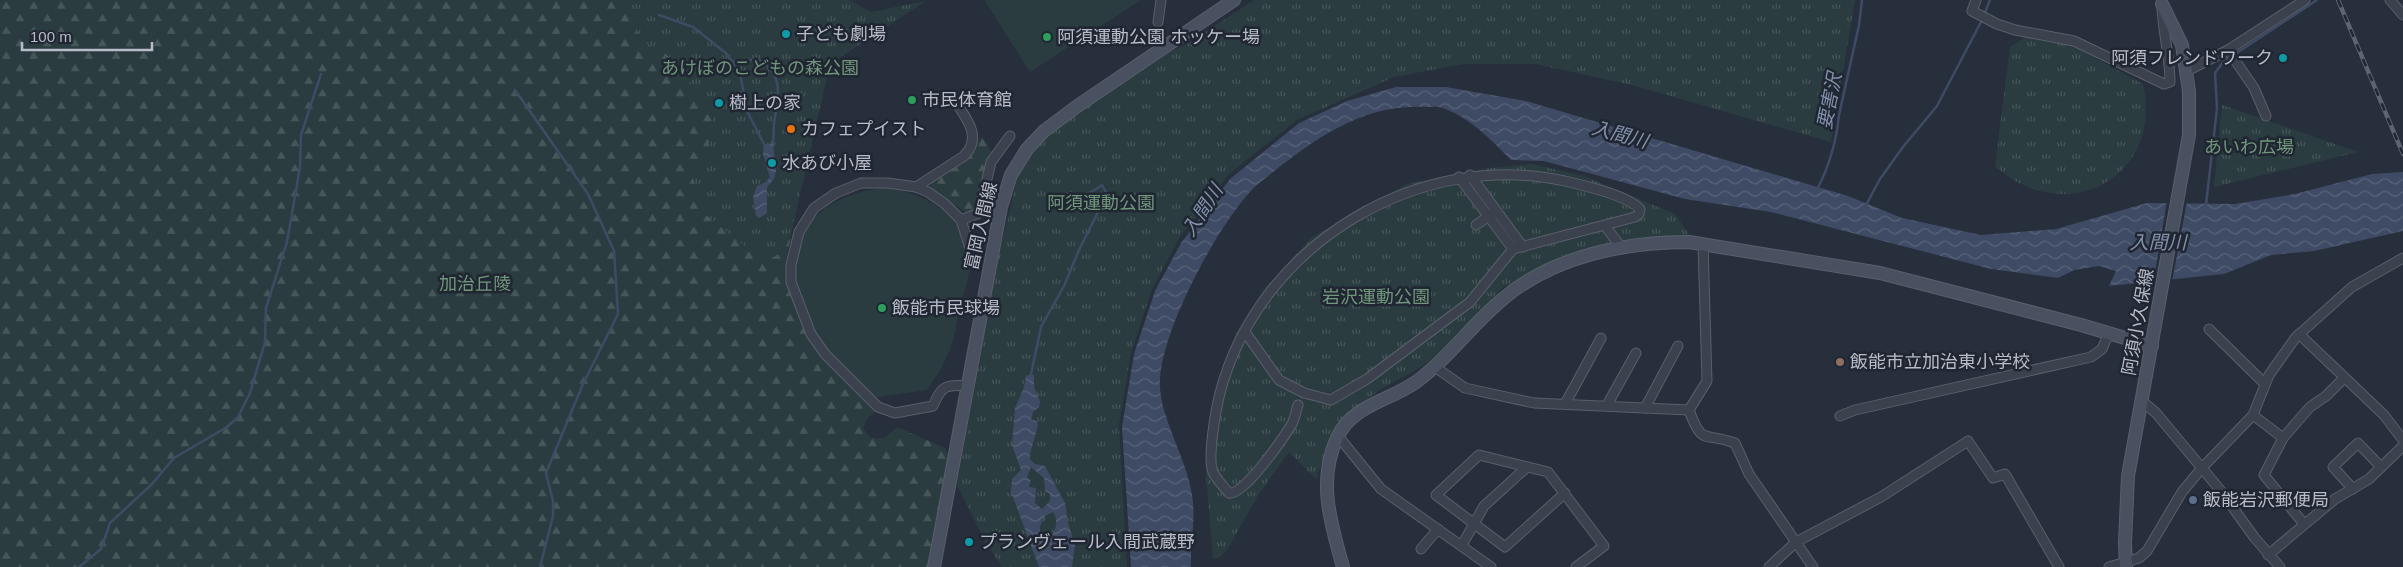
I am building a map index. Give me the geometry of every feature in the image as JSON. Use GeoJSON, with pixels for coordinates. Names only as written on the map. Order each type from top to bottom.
{"type":"FeatureCollection","features":[{"type":"Feature","properties":{"kind":"street"},"geometry":{"type":"LineString","coordinates":[[1158,22],[1161,0]]}},
{"type":"Feature","properties":{"kind":"street","name":"富岡入間線"},"geometry":{"type":"LineString","coordinates":[[934,567],[1001,207],[1011,175],[1027,148],[1044,131],[1076,107],[1234,0]]}},
{"type":"Feature","properties":{"kind":"street"},"geometry":{"type":"LineString","coordinates":[[1976,0],[1972,11],[1992,22],[2015,30],[2074,41],[2164,84],[2170,82],[2170,68],[2162,26],[2161,2]]}},
{"type":"Feature","properties":{"kind":"street"},"geometry":{"type":"LineString","coordinates":[[2187,72],[2231,54],[2305,0]]}},
{"type":"Feature","properties":{"kind":"street"},"geometry":{"type":"LineString","coordinates":[[2390,0],[2403,15]]}},
{"type":"Feature","properties":{"kind":"street","name":"阿須小久保線"},"geometry":{"type":"LineString","coordinates":[[2126,565],[2128,476],[2189,135],[2187,72],[2182,45],[2161,2]]}},
{"type":"Feature","properties":{"kind":"street"},"geometry":{"type":"LineString","coordinates":[[2231,54],[2254,88],[2266,116]]}},
{"type":"Feature","properties":{"kind":"street"},"geometry":{"type":"LineString","coordinates":[[916,187],[964,156],[969,148],[974,135],[973,129],[955,101]]}},
{"type":"Feature","properties":{"kind":"street"},"geometry":{"type":"LineString","coordinates":[[961,220],[979,213],[991,162],[1010,136]]}},
{"type":"Feature","properties":{"kind":"street"},"geometry":{"type":"LineString","coordinates":[[1245,332],[1279,380],[1304,395],[1331,400],[1367,379],[1470,302],[1513,249],[1605,226],[1637,216],[1640,210],[1630,202],[1603,191],[1560,179],[1512,174],[1459,177],[1416,188],[1353,217],[1314,246],[1262,304],[1245,332],[1224,378],[1213,429],[1212,472],[1228,493],[1234,494],[1249,483],[1293,422],[1298,405]]}},
{"type":"Feature","properties":{"kind":"street"},"geometry":{"type":"LineString","coordinates":[[1470,176],[1513,249]]}},
{"type":"Feature","properties":{"kind":"street"},"geometry":{"type":"LineString","coordinates":[[1459,177],[1523,247]]}},
{"type":"Feature","properties":{"kind":"street"},"geometry":{"type":"LineString","coordinates":[[967,386],[949,385],[940,392],[933,406],[895,412],[878,407],[825,354],[811,334],[791,282],[790,265],[799,232],[814,208],[849,186],[861,184],[888,183],[916,187],[945,204],[961,220],[971,251]]}},
{"type":"Feature","properties":{"kind":"street"},"geometry":{"type":"LineString","coordinates":[[1476,225],[1492,213]]}},
{"type":"Feature","properties":{"kind":"street"},"geometry":{"type":"LineString","coordinates":[[1605,226],[1618,243]]}},
{"type":"Feature","properties":{"kind":"street"},"geometry":{"type":"LineString","coordinates":[[1343,567],[1326,500],[1329,463],[1338,436],[1352,417],[1370,404],[1413,384],[1435,367],[1504,297],[1551,268],[1606,250],[1662,242],[1703,243],[1880,273],[2073,323],[2108,335],[2152,346]]}},
{"type":"Feature","properties":{"kind":"street"},"geometry":{"type":"LineString","coordinates":[[1689,410],[1707,381],[1703,243]]}},
{"type":"Feature","properties":{"kind":"street"},"geometry":{"type":"LineString","coordinates":[[2109,567],[2126,565],[2147,551],[2182,492],[2201,469],[2253,415],[2265,384],[2278,362],[2299,334],[2352,287],[2403,258]]}},
{"type":"Feature","properties":{"kind":"street"},"geometry":{"type":"LineString","coordinates":[[2210,328],[2265,384]]}},
{"type":"Feature","properties":{"kind":"street"},"geometry":{"type":"LineString","coordinates":[[2299,334],[2384,415],[2403,440]]}},
{"type":"Feature","properties":{"kind":"street"},"geometry":{"type":"LineString","coordinates":[[1840,416],[1855,410],[2091,356],[2102,349],[2108,335]]}},
{"type":"Feature","properties":{"kind":"street"},"geometry":{"type":"LineString","coordinates":[[1565,404],[1601,338]]}},
{"type":"Feature","properties":{"kind":"street"},"geometry":{"type":"LineString","coordinates":[[1645,408],[1678,346]]}},
{"type":"Feature","properties":{"kind":"street"},"geometry":{"type":"LineString","coordinates":[[1607,405],[1636,353]]}},
{"type":"Feature","properties":{"kind":"street"},"geometry":{"type":"LineString","coordinates":[[1435,367],[1465,388],[1534,403],[1689,410]]}},
{"type":"Feature","properties":{"kind":"street"},"geometry":{"type":"LineString","coordinates":[[2304,524],[2264,475],[2283,438],[2310,407],[2326,396],[2344,378]]}},
{"type":"Feature","properties":{"kind":"street"},"geometry":{"type":"LineString","coordinates":[[2142,402],[2156,413],[2268,555],[2280,567]]}},
{"type":"Feature","properties":{"kind":"street"},"geometry":{"type":"LineString","coordinates":[[1689,410],[1697,431],[1703,436],[1726,439],[1735,443],[1749,474],[1813,567]]}},
{"type":"Feature","properties":{"kind":"street"},"geometry":{"type":"LineString","coordinates":[[2253,415],[2283,438]]}},
{"type":"Feature","properties":{"kind":"street"},"geometry":{"type":"LineString","coordinates":[[1338,436],[1381,489],[1491,567]]}},
{"type":"Feature","properties":{"kind":"street"},"geometry":{"type":"LineString","coordinates":[[1769,567],[1796,542],[1881,497],[1968,441],[1993,478],[2005,474],[2059,567]]}},
{"type":"Feature","properties":{"kind":"street"},"geometry":{"type":"LineString","coordinates":[[2353,489],[2333,467],[2358,443],[2381,467]]}},
{"type":"Feature","properties":{"kind":"street"},"geometry":{"type":"LineString","coordinates":[[2268,555],[2335,499],[2353,489],[2381,467],[2403,446]]}},
{"type":"Feature","properties":{"kind":"street"},"geometry":{"type":"LineString","coordinates":[[1565,493],[1505,547],[1436,496],[1479,455],[1548,472],[1565,493],[1604,546],[1576,567]]}},
{"type":"Feature","properties":{"kind":"street"},"geometry":{"type":"LineString","coordinates":[[1462,545],[1484,506],[1527,467]]}},
{"type":"Feature","properties":{"kind":"street"},"geometry":{"type":"LineString","coordinates":[[1421,549],[1438,530]]}},
{"type":"Feature","properties":{"kind":"green space","name":"加治丘陵"},"geometry":{"type":"Polygon","coordinates":[[[0,0],[759,0],[827,64],[785,265],[824,360],[875,412],[867,419],[863,428],[870,438],[885,438],[897,427],[945,448],[949,457],[932,567],[0,567],[0,0]]]}},
{"type":"Feature","properties":{"kind":"green space","name":"あけぼのこどもの森公園"},"geometry":{"type":"Polygon","coordinates":[[[623,0],[849,0],[871,12],[926,1],[830,64],[785,250],[774,257],[746,247],[706,215],[691,173],[708,146],[713,119],[693,85],[668,56],[644,42],[621,6],[623,0]]]}},
{"type":"Feature","properties":{"kind":"green space","name":"阿須運動公園 ホッケー場"},"geometry":{"type":"Polygon","coordinates":[[[986,0],[1141,0],[1030,72],[985,1],[986,0]]]}},
{"type":"Feature","properties":{"kind":"green space","name":"阿須運動公園"},"geometry":{"type":"Polygon","coordinates":[[[1254,0],[1855,0],[1831,142],[1632,85],[1536,64],[1463,64],[1394,77],[1297,120],[1229,174],[1180,237],[1152,289],[1131,353],[1119,425],[1127,567],[1002,567],[986,543],[957,485],[999,254],[1024,158],[1046,135],[1170,52],[1189,43],[1254,0]]]}},
{"type":"Feature","properties":{"kind":"green space"},"geometry":{"type":"Polygon","coordinates":[[[2025,37],[2073,46],[2143,84],[2146,117],[2138,146],[2124,168],[2103,184],[2078,193],[2050,193],[2022,184],[1995,166],[2010,47],[2025,37]]]}},
{"type":"Feature","properties":{"kind":"green space","name":"あいわ広場"},"geometry":{"type":"Polygon","coordinates":[[[2222,105],[2358,152],[2214,187],[2222,105]]]}},
{"type":"Feature","properties":{"kind":"green space"},"geometry":{"type":"Polygon","coordinates":[[[982,136],[992,152],[984,169],[977,208],[970,215],[929,188],[931,183],[966,159],[982,136]]]}},
{"type":"Feature","properties":{"kind":"green space","name":"岩沢運動公園"},"geometry":{"type":"Polygon","coordinates":[[[1532,164],[1584,176],[1675,214],[1690,236],[1648,238],[1587,249],[1542,266],[1502,288],[1455,339],[1423,366],[1379,390],[1344,419],[1333,431],[1316,479],[1289,452],[1259,494],[1228,548],[1220,557],[1213,559],[1206,475],[1209,422],[1221,372],[1235,335],[1263,290],[1311,238],[1407,184],[1481,169],[1532,164]]]}},
{"type":"Feature","properties":{"kind":"green space","name":"飯能市民球場"},"geometry":{"type":"Polygon","coordinates":[[[886,188],[915,195],[929,201],[953,219],[962,231],[967,245],[970,267],[950,349],[927,390],[872,398],[835,358],[812,329],[796,280],[796,258],[800,239],[810,223],[823,210],[841,199],[862,192],[886,188]]]}},
{"type":"Feature","properties":{"kind":"water","name":"入間川"},"geometry":{"type":"Polygon","coordinates":[[[1396,87],[1446,87],[1526,101],[1848,196],[1902,218],[1981,235],[2056,229],[2147,203],[2235,204],[2295,194],[2372,174],[2403,172],[2403,231],[2314,251],[2271,255],[2224,274],[2109,286],[2116,271],[2099,266],[2074,270],[2058,278],[1991,269],[1771,212],[1685,199],[1544,161],[1511,160],[1472,124],[1443,108],[1403,107],[1382,111],[1342,125],[1306,147],[1257,185],[1251,190],[1221,231],[1207,255],[1193,281],[1170,334],[1163,358],[1160,379],[1160,393],[1164,408],[1191,488],[1193,527],[1191,567],[1131,567],[1122,427],[1134,354],[1155,291],[1181,243],[1230,179],[1299,123],[1347,101],[1396,87]]]}},
{"type":"Feature","properties":{"kind":"water"},"geometry":{"type":"Polygon","coordinates":[[[764,144],[773,144],[776,171],[774,179],[767,187],[767,213],[759,218],[756,216],[753,197],[757,186],[766,182],[770,177],[763,154],[764,144]]]}},
{"type":"Feature","properties":{"kind":"water"},"geometry":{"type":"Polygon","coordinates":[[[1034,375],[1034,387],[1040,401],[1039,407],[1033,412],[1031,420],[1037,421],[1038,425],[1029,458],[1035,464],[1045,466],[1065,503],[1068,523],[1075,545],[1072,567],[1039,567],[1011,492],[1012,479],[1021,470],[1012,445],[1015,408],[1024,387],[1026,376],[1034,375]],[[1031,467],[1027,477],[1030,480],[1029,487],[1036,488],[1035,503],[1042,509],[1050,501],[1050,494],[1045,491],[1044,478],[1031,467]],[[1053,512],[1045,516],[1040,526],[1040,535],[1048,539],[1056,526],[1053,512]]]}},
{"type":"Feature","properties":{"kind":"pier"},"geometry":{"type":"Polygon","coordinates":[[[2167,201],[2187,201],[2172,282],[2153,284],[2167,201]]]}},
{"type":"Feature","properties":{"kind":"waterway","name":"要害沢"},"geometry":{"type":"LineString","coordinates":[[1817,189],[1829,162],[1834,143],[1859,25],[1862,0]]}},
{"type":"Feature","properties":{"kind":"waterway"},"geometry":{"type":"LineString","coordinates":[[1984,15],[1990,0]]}},
{"type":"Feature","properties":{"kind":"waterway"},"geometry":{"type":"LineString","coordinates":[[2235,54],[2317,0]]}},
{"type":"Feature","properties":{"kind":"waterway"},"geometry":{"type":"LineString","coordinates":[[659,15],[693,27],[727,54],[740,74],[748,113],[764,144]]}},
{"type":"Feature","properties":{"kind":"waterway"},"geometry":{"type":"LineString","coordinates":[[1866,205],[1880,179],[1903,147],[1937,106],[1982,20]]}},
{"type":"Feature","properties":{"kind":"waterway"},"geometry":{"type":"LineString","coordinates":[[2206,205],[2217,108],[2215,73],[2223,62],[2230,57]]}},
{"type":"Feature","properties":{"kind":"waterway"},"geometry":{"type":"LineString","coordinates":[[732,62],[757,59],[765,64],[775,77],[778,100],[773,144]]}},
{"type":"Feature","properties":{"kind":"waterway"},"geometry":{"type":"LineString","coordinates":[[79,567],[101,549],[110,523],[152,484],[174,458],[227,427],[238,417],[250,393],[265,342],[266,308],[287,242],[300,167],[301,135],[321,74]]}},
{"type":"Feature","properties":{"kind":"waterway"},"geometry":{"type":"LineString","coordinates":[[515,90],[588,194],[614,251],[618,314],[583,384],[546,473],[553,501],[553,516],[540,567]]}},
{"type":"Feature","properties":{"kind":"waterway"},"geometry":{"type":"LineString","coordinates":[[1031,374],[1041,327],[1064,286],[1079,250],[1107,194],[1102,185],[1090,193],[1057,200]]}},
{"type":"Feature","properties":{"kind":"railway"},"geometry":{"type":"LineString","coordinates":[[2338,0],[2403,154]]}},
{"type":"Feature","properties":{"kind":"place","name":"子ども劇場"},"geometry":{"type":"Point","coordinates":[786,34]}},
{"type":"Feature","properties":{"kind":"place","name":"阿須運動公園 ホッケー場"},"geometry":{"type":"Point","coordinates":[1047,37]}},
{"type":"Feature","properties":{"kind":"place","name":"阿須フレンドワーク"},"geometry":{"type":"Point","coordinates":[2283,58]}},
{"type":"Feature","properties":{"kind":"place","name":"市民体育館"},"geometry":{"type":"Point","coordinates":[912,100]}},
{"type":"Feature","properties":{"kind":"place","name":"樹上の家"},"geometry":{"type":"Point","coordinates":[719,103]}},
{"type":"Feature","properties":{"kind":"place","name":"カフェプイスト"},"geometry":{"type":"Point","coordinates":[791,129]}},
{"type":"Feature","properties":{"kind":"place","name":"水あび小屋"},"geometry":{"type":"Point","coordinates":[772,163]}},
{"type":"Feature","properties":{"kind":"place","name":"飯能市民球場"},"geometry":{"type":"Point","coordinates":[882,308]}},
{"type":"Feature","properties":{"kind":"place","name":"飯能市立加治東小学校"},"geometry":{"type":"Point","coordinates":[1840,362]}},
{"type":"Feature","properties":{"kind":"place","name":"飯能岩沢郵便局"},"geometry":{"type":"Point","coordinates":[2193,500]}},
{"type":"Feature","properties":{"kind":"place","name":"プランヴェール入間武蔵野"},"geometry":{"type":"Point","coordinates":[969,542]}}]}
